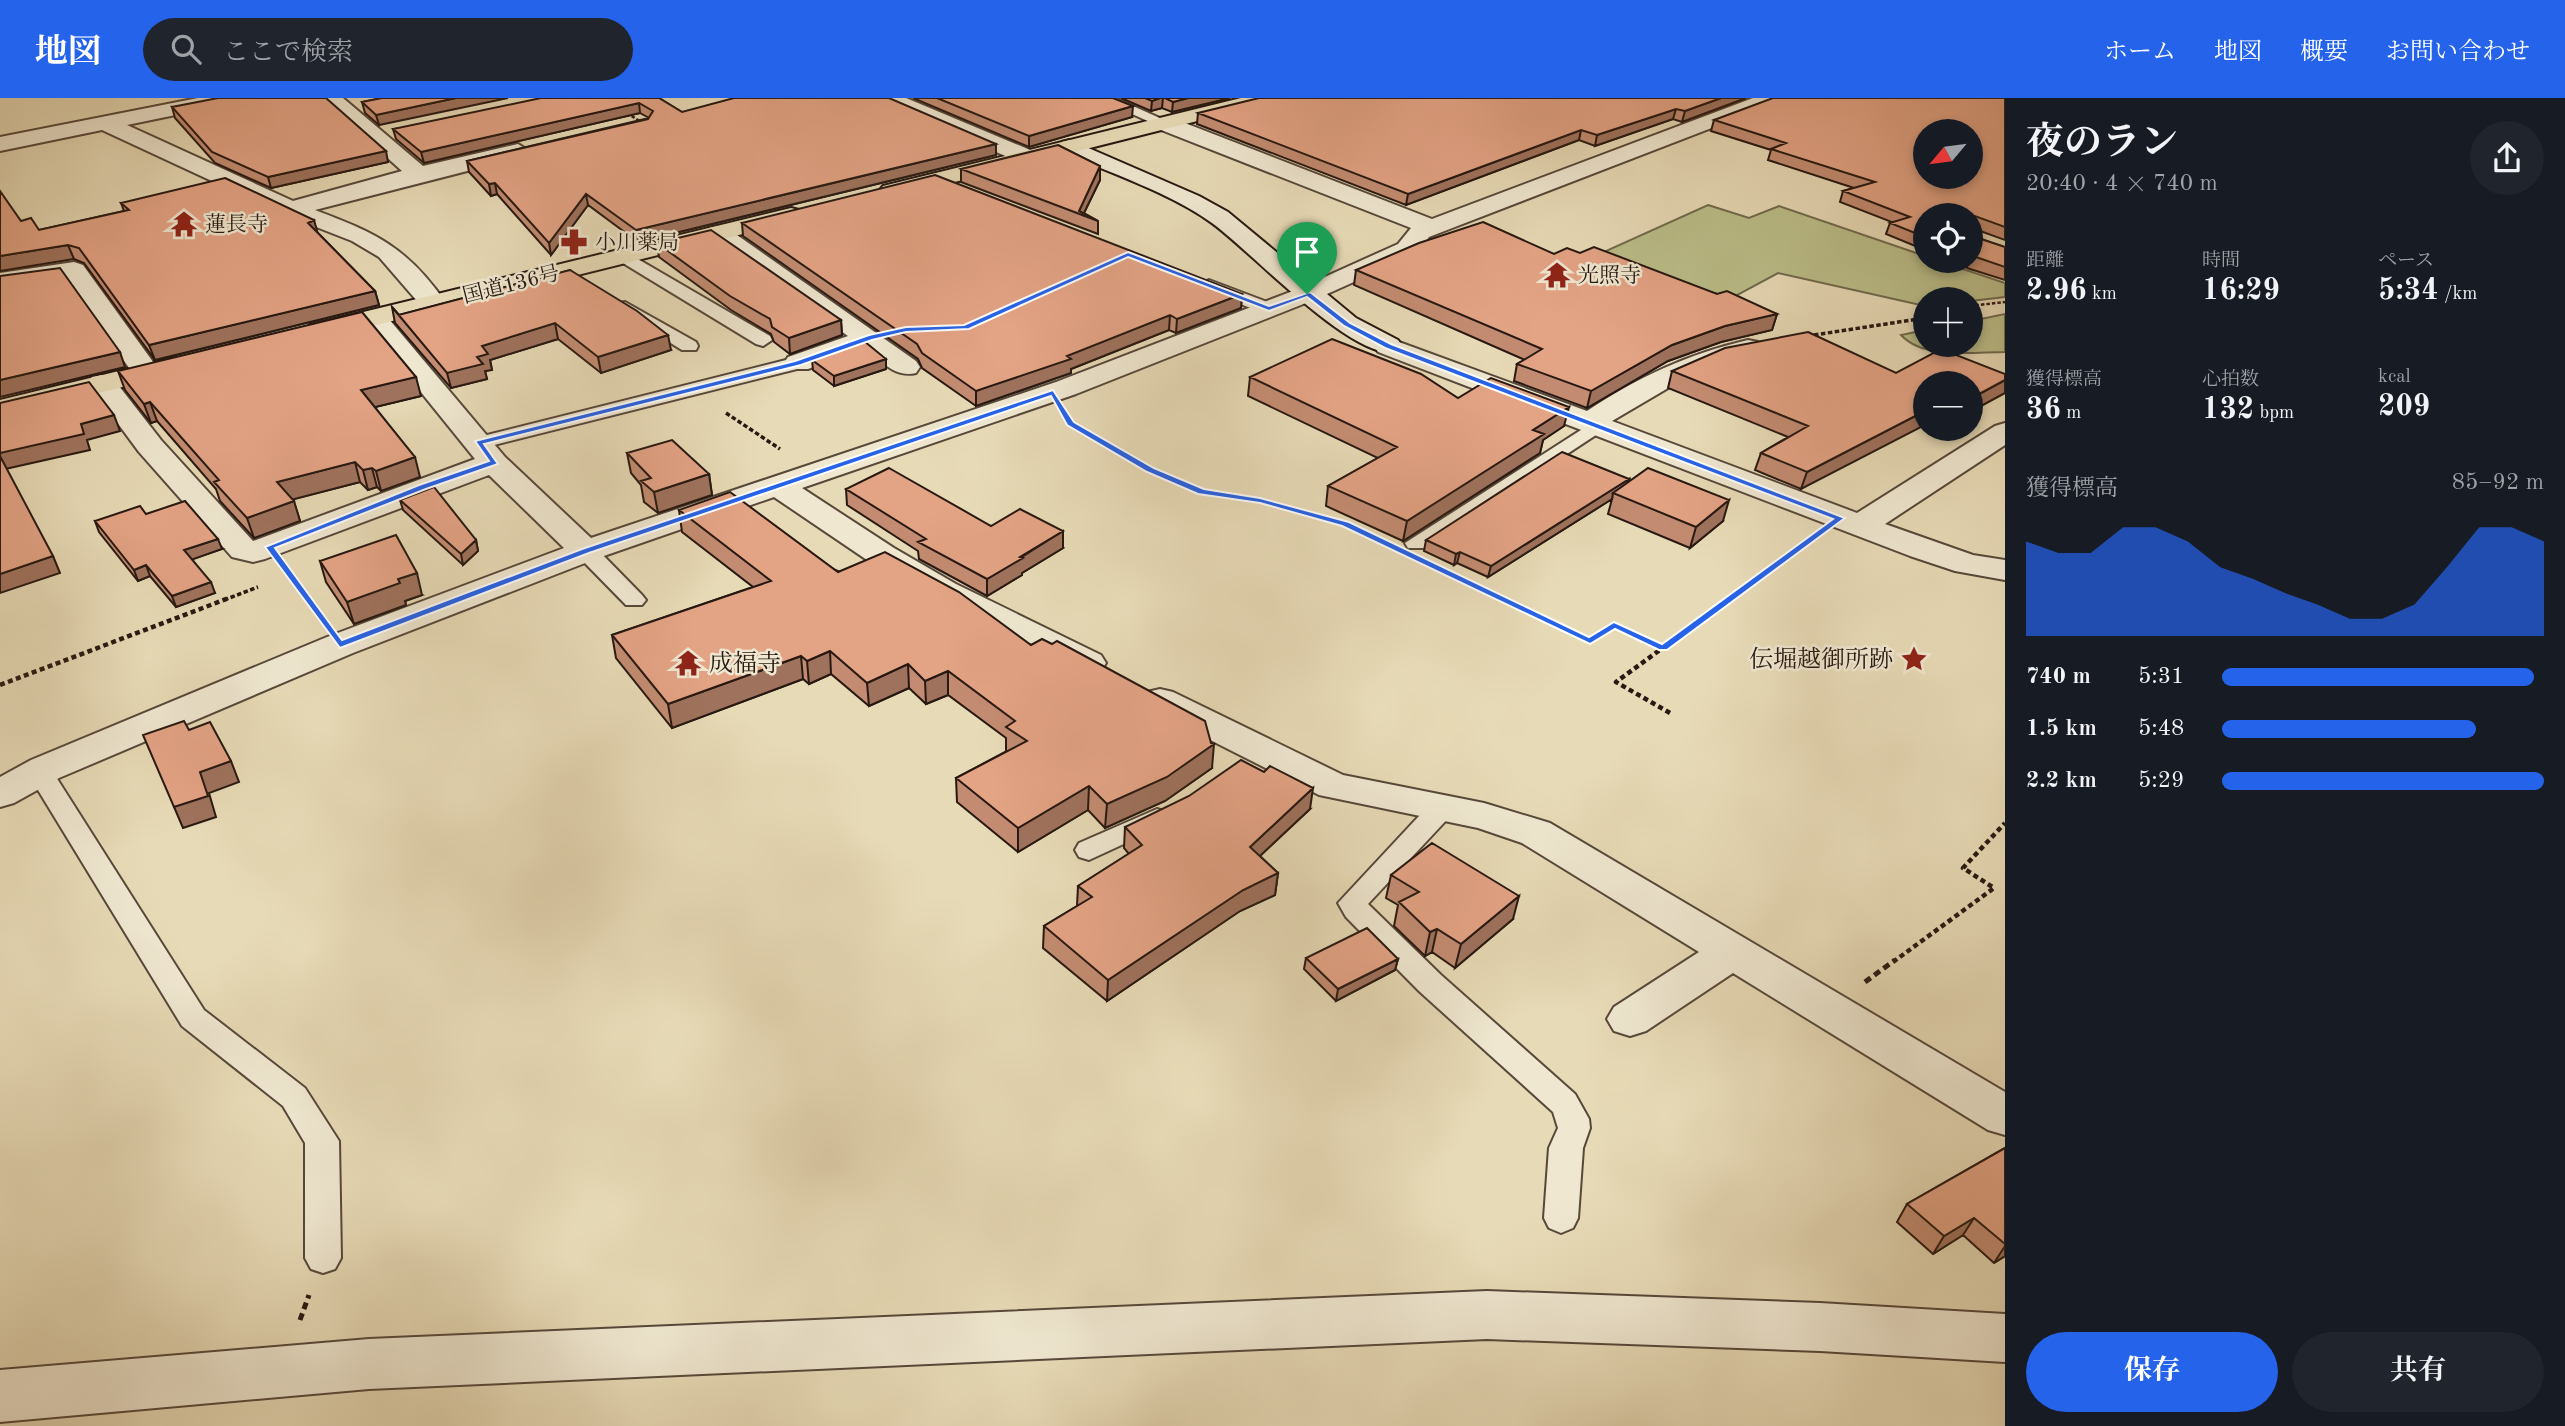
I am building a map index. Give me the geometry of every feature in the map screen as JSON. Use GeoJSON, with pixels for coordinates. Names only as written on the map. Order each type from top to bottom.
{"type":"FeatureCollection","features":[{"type":"Feature","properties":{"kind":"highway"},"geometry":{"type":"LineString","coordinates":[[867,196],[1266,98]]}},
{"type":"Feature","properties":{"kind":"highway","name":"国道136号"},"geometry":{"type":"LineString","coordinates":[[293,337],[813,210]]}},
{"type":"Feature","properties":{"kind":"highway"},"geometry":{"type":"LineString","coordinates":[[0,409],[200,359]]}},
{"type":"Feature","properties":{"kind":"street"},"geometry":{"type":"LineString","coordinates":[[0,144],[229,98]]}},
{"type":"Feature","properties":{"kind":"street"},"geometry":{"type":"LineString","coordinates":[[888,98],[1027,157]]}},
{"type":"Feature","properties":{"kind":"street"},"geometry":{"type":"LineString","coordinates":[[0,794],[40,772],[340,645],[586,551],[1053,393],[1307,294],[1407,249],[1420,233],[1772,98]]}},
{"type":"Feature","properties":{"kind":"street"},"geometry":{"type":"LineString","coordinates":[[337,103],[369,103]]}},
{"type":"Feature","properties":{"kind":"street"},"geometry":{"type":"LineString","coordinates":[[337,103],[418,174]]}},
{"type":"Feature","properties":{"kind":"street"},"geometry":{"type":"LineString","coordinates":[[105,123],[291,209],[361,236],[388,252],[433,303]]}},
{"type":"Feature","properties":{"kind":"street"},"geometry":{"type":"LineString","coordinates":[[1164,123],[1433,228]]}},
{"type":"Feature","properties":{"kind":"street"},"geometry":{"type":"LineString","coordinates":[[373,135],[401,130]]}},
{"type":"Feature","properties":{"kind":"street"},"geometry":{"type":"LineString","coordinates":[[1070,146],[1220,217],[1307,294],[1347,324],[1388,346],[1850,522],[1967,564],[2005,570]]}},
{"type":"Feature","properties":{"kind":"street"},"geometry":{"type":"LineString","coordinates":[[291,209],[418,174],[536,147]]}},
{"type":"Feature","properties":{"kind":"street"},"geometry":{"type":"LineString","coordinates":[[718,233],[869,338],[906,368]]}},
{"type":"Feature","properties":{"kind":"street"},"geometry":{"type":"LineString","coordinates":[[0,281],[74,270],[146,372]]}},
{"type":"Feature","properties":{"kind":"street"},"geometry":{"type":"LineString","coordinates":[[374,318],[486,453],[586,551]]}},
{"type":"Feature","properties":{"kind":"street"},"geometry":{"type":"LineString","coordinates":[[1591,425],[1650,381],[1681,367],[1725,352],[1814,335]]}},
{"type":"Feature","properties":{"kind":"street"},"geometry":{"type":"LineString","coordinates":[[798,363],[869,338]]}},
{"type":"Feature","properties":{"kind":"street"},"geometry":{"type":"LineString","coordinates":[[102,383],[150,446],[244,550],[253,552],[422,487],[486,453]]}},
{"type":"Feature","properties":{"kind":"street"},"geometry":{"type":"LineString","coordinates":[[1850,522],[2005,432]]}},
{"type":"Feature","properties":{"kind":"street"},"geometry":{"type":"LineString","coordinates":[[778,486],[882,555],[933,585],[1120,679],[1249,757],[1333,786],[1484,816],[1536,833],[2005,1116]]}},
{"type":"Feature","properties":{"kind":"street"},"geometry":{"type":"LineString","coordinates":[[1630,1019],[1734,951]]}},
{"type":"Feature","properties":{"kind":"street"},"geometry":{"type":"LineString","coordinates":[[0,1396],[63,1388],[369,1364],[1486,1315],[1820,1327],[2005,1338]]}},
{"type":"Feature","properties":{"kind":"lane"},"geometry":{"type":"LineString","coordinates":[[1103,98],[1164,123]]}},
{"type":"Feature","properties":{"kind":"lane"},"geometry":{"type":"LineString","coordinates":[[935,180],[961,190]]}},
{"type":"Feature","properties":{"kind":"lane"},"geometry":{"type":"LineString","coordinates":[[624,256],[763,340]]}},
{"type":"Feature","properties":{"kind":"lane"},"geometry":{"type":"LineString","coordinates":[[566,270],[589,284]]}},
{"type":"Feature","properties":{"kind":"lane"},"geometry":{"type":"LineString","coordinates":[[1192,279],[1269,309]]}},
{"type":"Feature","properties":{"kind":"lane"},"geometry":{"type":"LineString","coordinates":[[611,298],[689,346]]}},
{"type":"Feature","properties":{"kind":"lane"},"geometry":{"type":"LineString","coordinates":[[486,453],[691,390],[798,363]]}},
{"type":"Feature","properties":{"kind":"lane"},"geometry":{"type":"LineString","coordinates":[[1416,542],[1591,425]]}},
{"type":"Feature","properties":{"kind":"lane"},"geometry":{"type":"LineString","coordinates":[[586,551],[634,600]]}},
{"type":"Feature","properties":{"kind":"lane"},"geometry":{"type":"LineString","coordinates":[[40,772],[193,1018],[294,1097],[315,1125],[322,1141],[323,1258]]}},
{"type":"Feature","properties":{"kind":"lane"},"geometry":{"type":"LineString","coordinates":[[1443,807],[1352,903],[1430,983],[1564,1103],[1573,1119],[1574,1128],[1566,1148],[1560,1218]]}},
{"type":"Feature","properties":{"kind":"lane"},"geometry":{"type":"LineString","coordinates":[[1088,850],[1175,809]]}},
{"type":"Feature","properties":{"kind":"path"},"geometry":{"type":"LineString","coordinates":[[622,110],[641,122]]}},
{"type":"Feature","properties":{"kind":"path"},"geometry":{"type":"LineString","coordinates":[[1983,305],[2005,302]]}},
{"type":"Feature","properties":{"kind":"path"},"geometry":{"type":"LineString","coordinates":[[1814,335],[1913,320]]}},
{"type":"Feature","properties":{"kind":"path"},"geometry":{"type":"LineString","coordinates":[[691,390],[816,473]]}},
{"type":"Feature","properties":{"kind":"path"},"geometry":{"type":"LineString","coordinates":[[1053,393],[1070,424],[1151,470],[1202,492],[1260,500],[1345,524],[1391,546]]}},
{"type":"Feature","properties":{"kind":"path"},"geometry":{"type":"LineString","coordinates":[[1671,713],[1616,682],[1850,522]]}},
{"type":"Feature","properties":{"kind":"path"},"geometry":{"type":"LineString","coordinates":[[270,547],[340,645]]}},
{"type":"Feature","properties":{"kind":"path"},"geometry":{"type":"LineString","coordinates":[[1437,568],[1590,641],[1614,625],[1663,648]]}},
{"type":"Feature","properties":{"kind":"path"},"geometry":{"type":"LineString","coordinates":[[277,580],[290,575]]}},
{"type":"Feature","properties":{"kind":"path"},"geometry":{"type":"LineString","coordinates":[[0,685],[265,585]]}},
{"type":"Feature","properties":{"kind":"path"},"geometry":{"type":"LineString","coordinates":[[1829,1009],[1994,888],[1963,868],[2005,823]]}},
{"type":"Feature","properties":{"kind":"path"},"geometry":{"type":"LineString","coordinates":[[281,1373],[323,1258]]}},
{"type":"Feature","properties":{"kind":"green space"},"geometry":{"type":"Polygon","coordinates":[[[1708,205],[1749,218],[1779,206],[1913,252],[1913,273],[1975,273],[2005,283],[2005,297],[1983,300],[1983,287],[1913,287],[1913,303],[1778,273],[1730,299],[1595,256],[1708,205]]]}},
{"type":"Feature","properties":{"kind":"green space"},"geometry":{"type":"Polygon","coordinates":[[[2005,314],[2005,352],[1983,353],[1983,319],[2005,314]]]}},
{"type":"Feature","properties":{"kind":"green space"},"geometry":{"type":"Polygon","coordinates":[[[1913,332],[1913,344],[1911,343],[1901,335],[1913,332]]]}},
{"type":"Feature","properties":{"kind":"building"},"geometry":{"type":"Polygon","coordinates":[[[218,98],[326,98],[386,151],[268,177],[212,152],[172,107],[218,98]]]}},
{"type":"Feature","properties":{"kind":"building"},"geometry":{"type":"Polygon","coordinates":[[[382,98],[456,98],[376,115],[362,102],[382,98]]]}},
{"type":"Feature","properties":{"kind":"building"},"geometry":{"type":"Polygon","coordinates":[[[541,98],[659,98],[682,112],[734,98],[889,98],[996,144],[636,230],[586,194],[549,243],[495,183],[489,184],[467,161],[648,119],[653,111],[639,103],[421,152],[393,129],[541,98]]]}},
{"type":"Feature","properties":{"kind":"building"},"geometry":{"type":"Polygon","coordinates":[[[937,98],[1113,98],[1133,106],[1029,136],[937,98]]]}},
{"type":"Feature","properties":{"kind":"building"},"geometry":{"type":"Polygon","coordinates":[[[1165,98],[1188,98],[1173,102],[1165,98]]]}},
{"type":"Feature","properties":{"kind":"building"},"geometry":{"type":"Polygon","coordinates":[[[1259,98],[1721,98],[1685,111],[1676,109],[1597,135],[1581,130],[1408,194],[1198,113],[1259,98]]]}},
{"type":"Feature","properties":{"kind":"building"},"geometry":{"type":"Polygon","coordinates":[[[1773,98],[2005,98],[2005,227],[1983,219],[1983,203],[1913,203],[1913,232],[1890,223],[1910,217],[1843,191],[1875,182],[1771,149],[1786,143],[1714,120],[1773,98]]]}},
{"type":"Feature","properties":{"kind":"building"},"geometry":{"type":"Polygon","coordinates":[[[1058,145],[1100,166],[1079,211],[1098,221],[961,169],[1058,145]]]}},
{"type":"Feature","properties":{"kind":"building"},"geometry":{"type":"Polygon","coordinates":[[[935,175],[1242,294],[1177,319],[1170,315],[1067,356],[1071,359],[976,391],[922,353],[917,344],[742,223],[935,175]]]}},
{"type":"Feature","properties":{"kind":"building"},"geometry":{"type":"Polygon","coordinates":[[[225,178],[314,220],[308,223],[375,291],[149,345],[79,248],[68,245],[0,256],[0,191],[21,221],[31,218],[39,230],[129,210],[121,203],[225,178]]]}},
{"type":"Feature","properties":{"kind":"building"},"geometry":{"type":"Polygon","coordinates":[[[1483,222],[1554,254],[1567,248],[1580,253],[1594,247],[1717,294],[1727,291],[1777,314],[1725,326],[1672,345],[1591,391],[1517,364],[1542,349],[1356,270],[1419,243],[1483,222]]]}},
{"type":"Feature","properties":{"kind":"building"},"geometry":{"type":"Polygon","coordinates":[[[711,230],[841,320],[789,338],[772,327],[770,319],[730,296],[657,243],[711,230]]]}},
{"type":"Feature","properties":{"kind":"building"},"geometry":{"type":"Polygon","coordinates":[[[1983,240],[2005,247],[2005,267],[1983,259],[1983,240]]]}},
{"type":"Feature","properties":{"kind":"building"},"geometry":{"type":"Polygon","coordinates":[[[60,268],[120,352],[0,380],[0,276],[60,268]]]}},
{"type":"Feature","properties":{"kind":"building"},"geometry":{"type":"Polygon","coordinates":[[[570,270],[637,311],[668,335],[598,357],[555,323],[482,346],[488,354],[477,357],[483,364],[447,373],[392,307],[399,315],[570,270]]]}},
{"type":"Feature","properties":{"kind":"building"},"geometry":{"type":"Polygon","coordinates":[[[362,312],[416,377],[361,390],[415,457],[376,471],[372,468],[363,470],[355,462],[277,482],[294,501],[247,518],[214,482],[219,480],[150,402],[144,404],[118,371],[362,312]]]}},
{"type":"Feature","properties":{"kind":"building"},"geometry":{"type":"Polygon","coordinates":[[[1808,332],[1896,373],[1926,357],[1961,357],[2005,374],[2005,380],[1983,392],[1983,371],[1913,371],[1913,417],[1807,472],[1761,453],[1808,426],[1672,371],[1725,348],[1808,332]]]}},
{"type":"Feature","properties":{"kind":"building"},"geometry":{"type":"Polygon","coordinates":[[[1332,339],[1421,374],[1458,398],[1491,378],[1569,407],[1533,430],[1544,434],[1407,521],[1328,486],[1397,447],[1250,377],[1332,339]]]}},
{"type":"Feature","properties":{"kind":"building"},"geometry":{"type":"Polygon","coordinates":[[[864,341],[886,359],[834,376],[812,360],[864,341]]]}},
{"type":"Feature","properties":{"kind":"building"},"geometry":{"type":"Polygon","coordinates":[[[89,382],[114,415],[81,424],[84,434],[0,453],[0,403],[89,382]]]}},
{"type":"Feature","properties":{"kind":"building"},"geometry":{"type":"Polygon","coordinates":[[[672,440],[709,474],[654,492],[641,481],[651,478],[627,453],[672,440]]]}},
{"type":"Feature","properties":{"kind":"building"},"geometry":{"type":"Polygon","coordinates":[[[1562,452],[1629,479],[1491,566],[1426,540],[1562,452]]]}},
{"type":"Feature","properties":{"kind":"building"},"geometry":{"type":"Polygon","coordinates":[[[0,456],[53,556],[0,574],[0,456]]]}},
{"type":"Feature","properties":{"kind":"building"},"geometry":{"type":"Polygon","coordinates":[[[889,468],[991,526],[1020,509],[1063,531],[987,579],[918,542],[926,539],[846,489],[889,468]]]}},
{"type":"Feature","properties":{"kind":"building"},"geometry":{"type":"Polygon","coordinates":[[[1648,468],[1729,500],[1696,527],[1613,493],[1648,468]]]}},
{"type":"Feature","properties":{"kind":"building"},"geometry":{"type":"Polygon","coordinates":[[[434,487],[476,540],[461,554],[400,500],[434,487]]]}},
{"type":"Feature","properties":{"kind":"building"},"geometry":{"type":"Polygon","coordinates":[[[730,492],[838,572],[885,552],[959,592],[1031,645],[1042,639],[1052,644],[1057,641],[1205,721],[1211,743],[1214,744],[1167,777],[1107,804],[1089,786],[1018,828],[956,778],[1027,741],[1006,727],[1015,721],[948,671],[925,681],[908,664],[867,683],[830,651],[807,661],[801,656],[668,704],[612,635],[771,581],[679,510],[730,492]]]}},
{"type":"Feature","properties":{"kind":"building"},"geometry":{"type":"Polygon","coordinates":[[[185,501],[218,539],[184,550],[211,582],[172,596],[146,565],[134,570],[95,521],[140,506],[146,514],[185,501]]]}},
{"type":"Feature","properties":{"kind":"building"},"geometry":{"type":"Polygon","coordinates":[[[396,535],[417,573],[398,579],[400,583],[347,602],[320,561],[396,535]]]}},
{"type":"Feature","properties":{"kind":"building"},"geometry":{"type":"Polygon","coordinates":[[[184,721],[189,730],[210,722],[231,761],[200,772],[208,796],[174,807],[143,735],[184,721]]]}},
{"type":"Feature","properties":{"kind":"building"},"geometry":{"type":"Polygon","coordinates":[[[1241,760],[1264,772],[1270,766],[1313,788],[1250,847],[1278,873],[1243,890],[1108,980],[1044,926],[1092,897],[1078,886],[1142,845],[1125,827],[1189,796],[1241,760]]]}},
{"type":"Feature","properties":{"kind":"building"},"geometry":{"type":"Polygon","coordinates":[[[1432,843],[1519,896],[1461,944],[1437,929],[1430,932],[1399,902],[1419,892],[1391,875],[1432,843]]]}},
{"type":"Feature","properties":{"kind":"building"},"geometry":{"type":"Polygon","coordinates":[[[1367,928],[1398,959],[1338,989],[1306,958],[1367,928]]]}},
{"type":"Feature","properties":{"kind":"building"},"geometry":{"type":"Polygon","coordinates":[[[2005,1148],[2005,1244],[1974,1218],[1944,1236],[1907,1204],[2005,1148]]]}},
{"type":"Feature","properties":{"kind":"place","name":"蓮長寺"},"geometry":{"type":"Point","coordinates":[184,224]}},
{"type":"Feature","properties":{"kind":"place","name":"小川薬局"},"geometry":{"type":"Point","coordinates":[574,242]}},
{"type":"Feature","properties":{"kind":"place","name":"光照寺"},"geometry":{"type":"Point","coordinates":[1557,275]}},
{"type":"Feature","properties":{"kind":"place","name":"伝堀越御所跡"},"geometry":{"type":"Point","coordinates":[1914,659]}},
{"type":"Feature","properties":{"kind":"place","name":"成福寺"},"geometry":{"type":"Point","coordinates":[688,663]}},
{"type":"Feature","properties":{"kind":"route"},"geometry":{"type":"LineString","coordinates":[[1128,254],[1269,309],[1307,294],[1347,324],[1388,346],[1840,518],[1663,648],[1614,625],[1590,641],[1345,524],[1260,500],[1202,492],[1151,470],[1070,424],[1053,393],[586,551],[340,645],[270,547],[422,487],[476,467],[495,463],[478,443],[625,404],[798,363],[869,338],[906,330],[966,327],[1128,254]]}}]}
